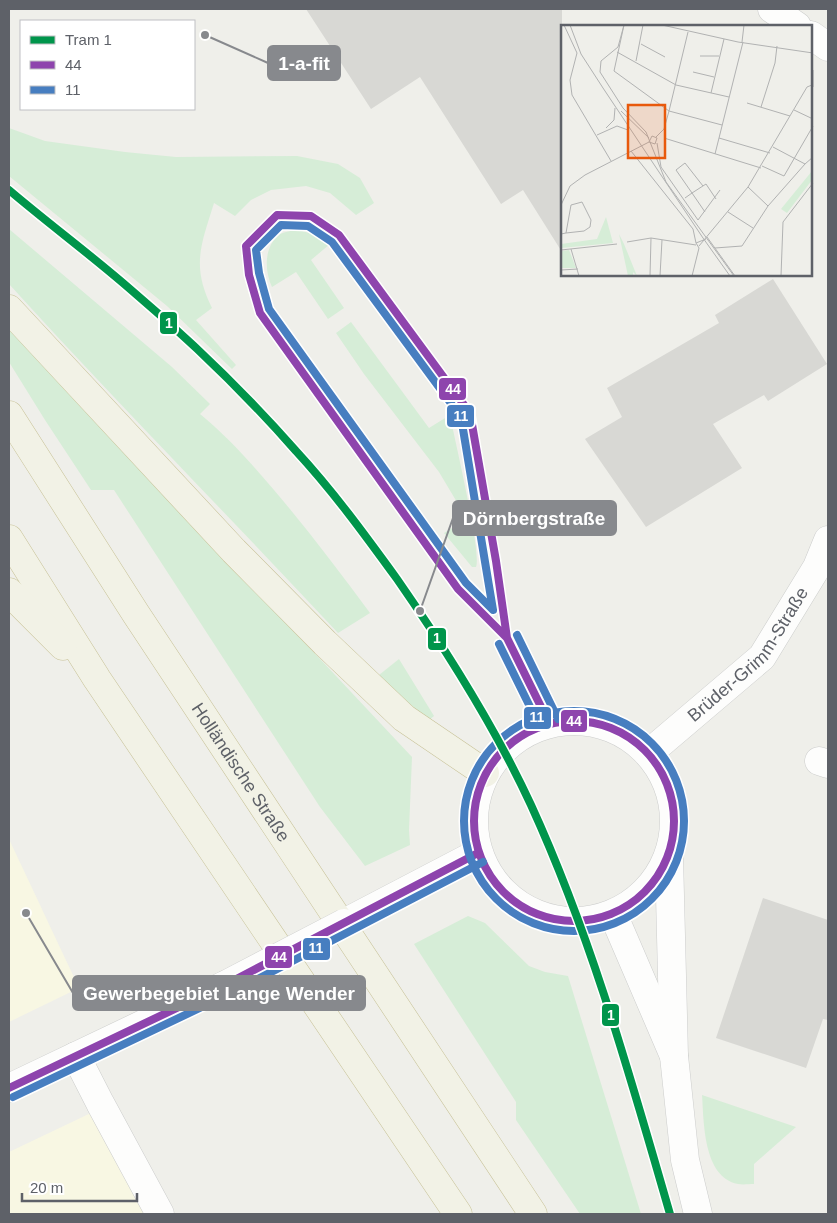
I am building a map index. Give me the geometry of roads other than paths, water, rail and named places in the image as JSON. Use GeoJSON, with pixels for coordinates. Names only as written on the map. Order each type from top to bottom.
{"type":"FeatureCollection","features":[{"type":"Feature","properties":{"kind":"highway"},"geometry":{"type":"LineString","coordinates":[[9,309],[234,551],[325,643],[404,718],[485,773]]}},
{"type":"Feature","properties":{"kind":"highway","name":"Holländische Straße"},"geometry":{"type":"LineString","coordinates":[[9,415],[141,623],[533,1214]]}},
{"type":"Feature","properties":{"kind":"highway"},"geometry":{"type":"LineString","coordinates":[[9,539],[97,679],[458,1214]]}},
{"type":"Feature","properties":{"kind":"highway"},"geometry":{"type":"LineString","coordinates":[[9,592],[97,679]]}},
{"type":"Feature","properties":{"kind":"street"},"geometry":{"type":"LineString","coordinates":[[772,9],[796,25]]}},
{"type":"Feature","properties":{"kind":"street"},"geometry":{"type":"LineString","coordinates":[[812,36],[828,47]]}},
{"type":"Feature","properties":{"kind":"street","name":"Brüder-Grimm-Straße"},"geometry":{"type":"LineString","coordinates":[[649,753],[762,657],[816,567],[828,540]]}},
{"type":"Feature","properties":{"kind":"street"},"geometry":{"type":"LineString","coordinates":[[669,856],[656,880],[637,900],[613,914],[566,921],[533,912],[509,898],[491,878],[478,853],[473,826],[476,799],[485,773],[503,750],[517,739],[549,723],[576,720],[603,725],[628,736],[649,753],[664,776],[673,802],[674,829],[669,856],[674,1056],[685,1160],[698,1214]]}},
{"type":"Feature","properties":{"kind":"street"},"geometry":{"type":"LineString","coordinates":[[9,1088],[225,985],[478,853]]}},
{"type":"Feature","properties":{"kind":"street"},"geometry":{"type":"LineString","coordinates":[[613,914],[674,1056]]}},
{"type":"Feature","properties":{"kind":"street"},"geometry":{"type":"LineString","coordinates":[[76,1056],[160,1214]]}},
{"type":"Feature","properties":{"kind":"tram line","name":"1"},"geometry":{"type":"LineString","coordinates":[[9,190],[152,308],[257,408],[323,482],[397,579],[434,633],[486,717],[517,775],[553,855],[608,1007],[670,1214]]}},
{"type":"Feature","properties":{"kind":"place","name":"1-a-fit"},"geometry":{"type":"Point","coordinates":[205,35]}},
{"type":"Feature","properties":{"kind":"place","name":"Dörnbergstraße"},"geometry":{"type":"Point","coordinates":[420,611]}},
{"type":"Feature","properties":{"kind":"place","name":"Gewerbegebiet Lange Wender"},"geometry":{"type":"Point","coordinates":[26,913]}}]}
